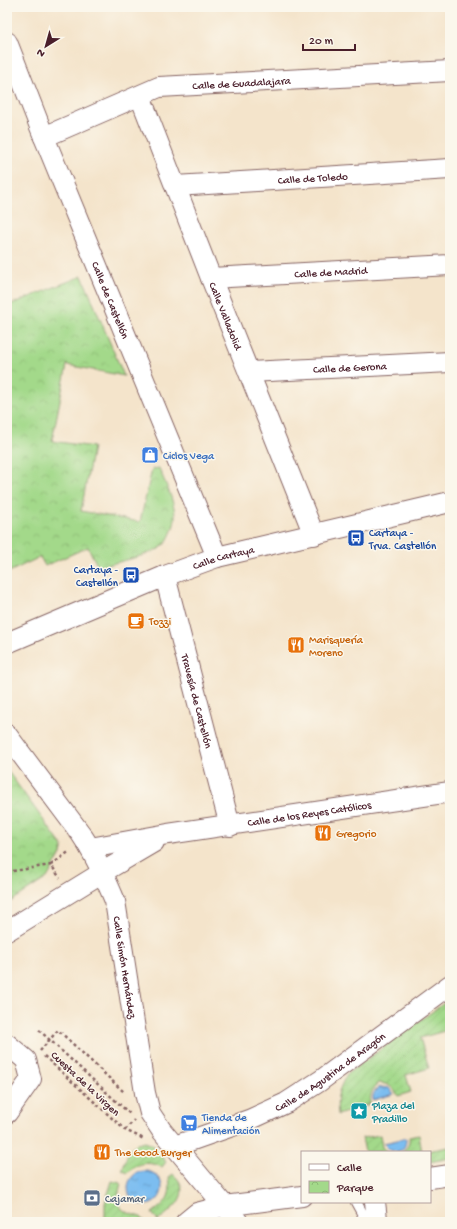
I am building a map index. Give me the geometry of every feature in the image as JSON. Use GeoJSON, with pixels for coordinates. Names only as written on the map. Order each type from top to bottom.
{"type":"FeatureCollection","features":[{"type":"Feature","properties":{"kind":"street","name":"Calle de Castellón"},"geometry":{"type":"LineString","coordinates":[[7,42],[44,137],[217,558]]}},
{"type":"Feature","properties":{"kind":"street","name":"Calle de Guadalajara"},"geometry":{"type":"LineString","coordinates":[[44,137],[159,87],[450,71]]}},
{"type":"Feature","properties":{"kind":"street","name":"Calle Valladolid"},"geometry":{"type":"LineString","coordinates":[[140,96],[211,278],[314,534]]}},
{"type":"Feature","properties":{"kind":"street","name":"Calle de Toledo"},"geometry":{"type":"LineString","coordinates":[[175,186],[450,169]]}},
{"type":"Feature","properties":{"kind":"street","name":"Calle de Madrid"},"geometry":{"type":"LineString","coordinates":[[211,278],[450,265]]}},
{"type":"Feature","properties":{"kind":"street","name":"Calle de Gerona"},"geometry":{"type":"LineString","coordinates":[[249,372],[450,362]]}},
{"type":"Feature","properties":{"kind":"street","name":"Calle Cartaya"},"geometry":{"type":"LineString","coordinates":[[7,642],[165,576],[217,558],[450,502]]}},
{"type":"Feature","properties":{"kind":"street","name":"Travesía de Castellón"},"geometry":{"type":"LineString","coordinates":[[165,576],[230,826]]}},
{"type":"Feature","properties":{"kind":"street","name":"Calle Simón Hernández"},"geometry":{"type":"LineString","coordinates":[[7,735],[85,841],[103,872],[115,901],[144,1093],[150,1113],[162,1131],[238,1222]]}},
{"type":"Feature","properties":{"kind":"street","name":"Calle de los Reyes Católicos"},"geometry":{"type":"LineString","coordinates":[[85,841],[168,834],[449,795]]}},
{"type":"Feature","properties":{"kind":"street","name":"Calle de los Reyes Católicos"},"geometry":{"type":"LineString","coordinates":[[7,931],[168,834]]}},
{"type":"Feature","properties":{"kind":"street","name":"Calle de Agustina de Aragón"},"geometry":{"type":"LineString","coordinates":[[175,1146],[249,1120],[286,1103],[320,1081],[450,985]]}},
{"type":"Feature","properties":{"kind":"street"},"geometry":{"type":"LineString","coordinates":[[7,1044],[26,1060],[31,1079],[7,1113]]}},
{"type":"Feature","properties":{"kind":"street"},"geometry":{"type":"LineString","coordinates":[[431,1178],[450,1175]]}},
{"type":"Feature","properties":{"kind":"street"},"geometry":{"type":"LineString","coordinates":[[186,1222],[197,1213],[224,1206],[301,1196]]}},
{"type":"Feature","properties":{"kind":"lane"},"geometry":{"type":"LineString","coordinates":[[357,1203],[373,1214]]}},
{"type":"Feature","properties":{"kind":"path"},"geometry":{"type":"LineString","coordinates":[[7,872],[51,864],[71,850],[67,845],[85,841]]}},
{"type":"Feature","properties":{"kind":"path"},"geometry":{"type":"LineString","coordinates":[[51,864],[70,892]]}},
{"type":"Feature","properties":{"kind":"path"},"geometry":{"type":"LineString","coordinates":[[39,1030],[136,1118],[125,1130]]}},
{"type":"Feature","properties":{"kind":"path","name":"Cuesta de la Virgen"},"geometry":{"type":"LineString","coordinates":[[144,1093],[132,1099],[58,1030],[40,1051],[125,1130],[144,1139],[153,1137],[162,1131]]}},
{"type":"Feature","properties":{"kind":"green space"},"geometry":{"type":"Polygon","coordinates":[[[82,276],[124,376],[67,365],[52,441],[93,447],[81,511],[140,522],[152,469],[159,468],[173,503],[175,519],[173,527],[170,536],[163,546],[151,552],[132,558],[98,567],[88,547],[45,566],[40,557],[7,573],[7,293],[12,304],[82,276]]]}},
{"type":"Feature","properties":{"kind":"green space"},"geometry":{"type":"Polygon","coordinates":[[[7,770],[63,847],[61,854],[47,878],[7,904],[7,770]]]}},
{"type":"Feature","properties":{"kind":"green space"},"geometry":{"type":"Polygon","coordinates":[[[447,1001],[450,1006],[450,1037],[448,1030],[420,1038],[429,1068],[406,1075],[411,1092],[398,1096],[390,1086],[379,1083],[372,1092],[370,1104],[338,1115],[338,1094],[347,1074],[447,1001]]]}},
{"type":"Feature","properties":{"kind":"green space"},"geometry":{"type":"Polygon","coordinates":[[[380,1135],[382,1147],[386,1151],[365,1151],[362,1138],[380,1135]]]}},
{"type":"Feature","properties":{"kind":"green space"},"geometry":{"type":"Polygon","coordinates":[[[419,1135],[422,1151],[403,1151],[408,1146],[409,1137],[419,1135]]]}},
{"type":"Feature","properties":{"kind":"green space"},"geometry":{"type":"Polygon","coordinates":[[[145,1142],[153,1145],[166,1162],[162,1167],[147,1163],[135,1167],[127,1173],[122,1170],[128,1153],[136,1144],[145,1142]]]}},
{"type":"Feature","properties":{"kind":"green space"},"geometry":{"type":"Polygon","coordinates":[[[449,1147],[450,1158],[431,1162],[431,1151],[427,1151],[449,1147]]]}},
{"type":"Feature","properties":{"kind":"green space"},"geometry":{"type":"Polygon","coordinates":[[[173,1174],[178,1179],[180,1184],[182,1191],[181,1196],[175,1206],[158,1221],[152,1213],[165,1202],[170,1189],[169,1177],[173,1174]]]}},
{"type":"Feature","properties":{"kind":"green space"},"geometry":{"type":"Polygon","coordinates":[[[112,1181],[121,1183],[118,1197],[120,1206],[123,1210],[141,1217],[145,1222],[105,1222],[105,1203],[112,1181]]]}},
{"type":"Feature","properties":{"kind":"water"},"geometry":{"type":"Polygon","coordinates":[[[381,1087],[389,1088],[394,1094],[373,1100],[374,1092],[381,1087]]]}},
{"type":"Feature","properties":{"kind":"water"},"geometry":{"type":"Polygon","coordinates":[[[406,1138],[404,1147],[398,1151],[391,1150],[384,1143],[406,1138]]]}},
{"type":"Feature","properties":{"kind":"water"},"geometry":{"type":"Polygon","coordinates":[[[145,1171],[157,1176],[162,1188],[157,1200],[145,1205],[133,1200],[128,1188],[133,1176],[145,1171]]]}},
{"type":"Feature","properties":{"kind":"place","name":"Ciclos Vega"},"geometry":{"type":"Point","coordinates":[150,455]}},
{"type":"Feature","properties":{"kind":"place","name":"Cartaya - Trva. Castellón"},"geometry":{"type":"Point","coordinates":[356,538]}},
{"type":"Feature","properties":{"kind":"place","name":"Cartaya - Castellón"},"geometry":{"type":"Point","coordinates":[131,575]}},
{"type":"Feature","properties":{"kind":"place","name":"Tozzi"},"geometry":{"type":"Point","coordinates":[136,621]}},
{"type":"Feature","properties":{"kind":"place","name":"Marisquería Moreno"},"geometry":{"type":"Point","coordinates":[296,645]}},
{"type":"Feature","properties":{"kind":"place","name":"Gregorio"},"geometry":{"type":"Point","coordinates":[323,833]}},
{"type":"Feature","properties":{"kind":"place","name":"Plaza del Pradillo"},"geometry":{"type":"Point","coordinates":[359,1111]}},
{"type":"Feature","properties":{"kind":"place","name":"Tienda de Alimentación"},"geometry":{"type":"Point","coordinates":[189,1123]}},
{"type":"Feature","properties":{"kind":"place","name":"The Good Burger"},"geometry":{"type":"Point","coordinates":[102,1152]}},
{"type":"Feature","properties":{"kind":"place","name":"Cajamar"},"geometry":{"type":"Point","coordinates":[92,1198]}}]}
